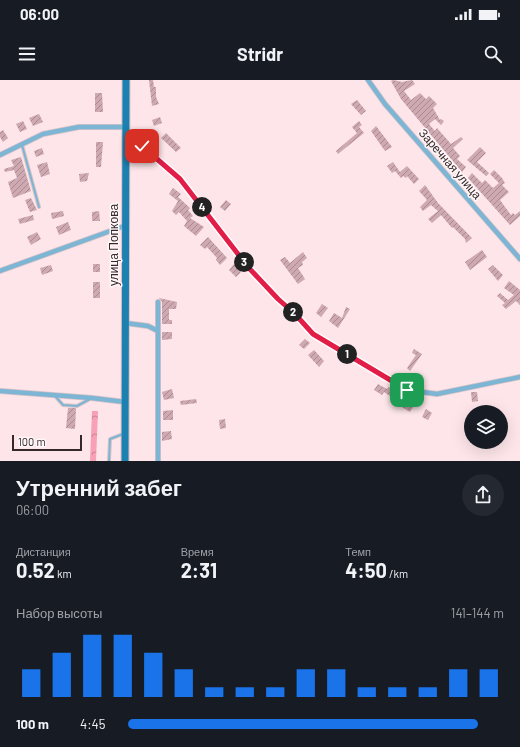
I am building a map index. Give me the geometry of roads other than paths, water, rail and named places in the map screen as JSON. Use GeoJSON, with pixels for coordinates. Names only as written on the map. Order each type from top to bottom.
{"type":"FeatureCollection","features":[{"type":"Feature","properties":{"kind":"main road","name":"улица Попкова"},"geometry":{"type":"LineString","coordinates":[[124,461],[124,226],[126,80]]}},
{"type":"Feature","properties":{"kind":"street","name":"Заречная улица"},"geometry":{"type":"LineString","coordinates":[[368,80],[385,104],[520,259]]}},
{"type":"Feature","properties":{"kind":"street"},"geometry":{"type":"LineString","coordinates":[[0,154],[44,134],[79,126],[126,127]]}},
{"type":"Feature","properties":{"kind":"street"},"geometry":{"type":"LineString","coordinates":[[125,142],[142,146],[180,179],[248,267],[313,334],[407,390],[437,394],[520,377]]}},
{"type":"Feature","properties":{"kind":"street"},"geometry":{"type":"LineString","coordinates":[[0,271],[124,226]]}},
{"type":"Feature","properties":{"kind":"street"},"geometry":{"type":"LineString","coordinates":[[158,302],[158,461]]}},
{"type":"Feature","properties":{"kind":"street"},"geometry":{"type":"LineString","coordinates":[[124,323],[148,326],[158,331]]}},
{"type":"Feature","properties":{"kind":"street"},"geometry":{"type":"LineString","coordinates":[[0,391],[125,402]]}},
{"type":"Feature","properties":{"kind":"lane"},"geometry":{"type":"LineString","coordinates":[[22,143],[39,207]]}},
{"type":"Feature","properties":{"kind":"lane"},"geometry":{"type":"LineString","coordinates":[[54,395],[63,405],[77,406],[92,398]]}},
{"type":"Feature","properties":{"kind":"lane"},"geometry":{"type":"LineString","coordinates":[[109,461],[110,439],[124,434]]}}]}
